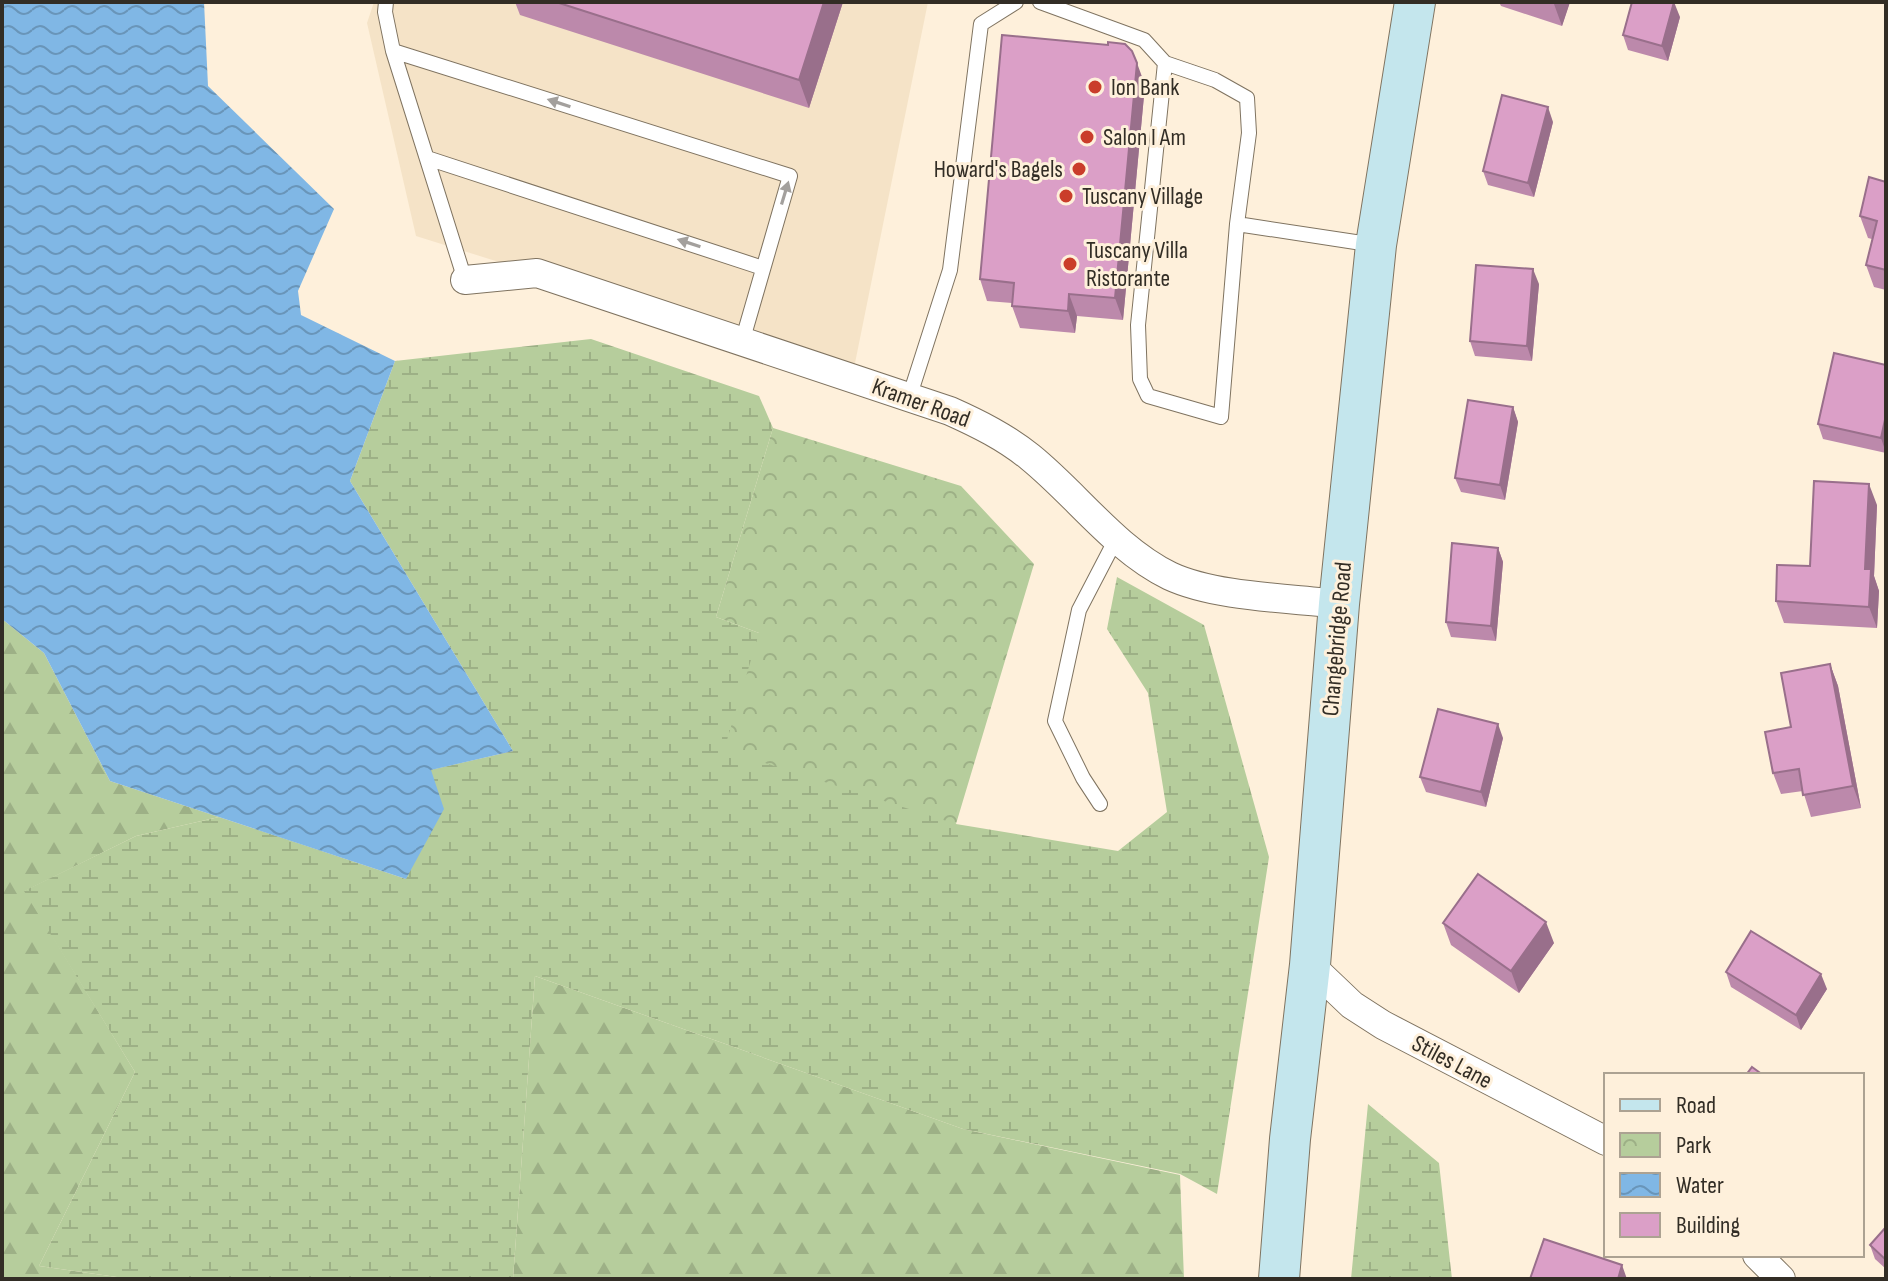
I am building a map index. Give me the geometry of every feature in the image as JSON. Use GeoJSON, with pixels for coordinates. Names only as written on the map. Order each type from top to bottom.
{"type":"FeatureCollection","features":[{"type":"Feature","properties":{"kind":"main road","name":"Changebridge Road"},"geometry":{"type":"LineString","coordinates":[[1279,1279],[1290,1139],[1310,965],[1339,604],[1376,245],[1415,2]]}},
{"type":"Feature","properties":{"kind":"street","name":"Kramer Road"},"geometry":{"type":"LineString","coordinates":[[465,280],[537,273],[950,411],[993,430],[1031,458],[1140,559],[1172,577],[1206,588],[1339,604]]}},
{"type":"Feature","properties":{"kind":"street","name":"Stiles Lane"},"geometry":{"type":"LineString","coordinates":[[1310,965],[1352,1005],[1383,1025],[1604,1140]]}},
{"type":"Feature","properties":{"kind":"street"},"geometry":{"type":"LineString","coordinates":[[1759,1257],[1781,1279]]}},
{"type":"Feature","properties":{"kind":"lane"},"geometry":{"type":"LineString","coordinates":[[386,2],[385,12],[393,51],[465,280]]}},
{"type":"Feature","properties":{"kind":"lane"},"geometry":{"type":"LineString","coordinates":[[909,398],[950,270],[981,24],[1016,2]]}},
{"type":"Feature","properties":{"kind":"lane"},"geometry":{"type":"LineString","coordinates":[[1040,2],[1144,40],[1165,63],[1215,80],[1247,98],[1249,133],[1237,224],[1221,417],[1148,396],[1140,379],[1138,325],[1165,63]]}},
{"type":"Feature","properties":{"kind":"lane"},"geometry":{"type":"LineString","coordinates":[[393,51],[790,176],[742,342]]}},
{"type":"Feature","properties":{"kind":"lane"},"geometry":{"type":"LineString","coordinates":[[427,158],[763,268]]}},
{"type":"Feature","properties":{"kind":"lane"},"geometry":{"type":"LineString","coordinates":[[1237,224],[1376,245]]}},
{"type":"Feature","properties":{"kind":"lane"},"geometry":{"type":"LineString","coordinates":[[1100,804],[1083,778],[1055,721],[1079,610],[1117,537]]}},
{"type":"Feature","properties":{"kind":"shaded area"},"geometry":{"type":"Polygon","coordinates":[[[374,2],[928,2],[853,373],[416,236],[367,23],[374,2]]]}},
{"type":"Feature","properties":{"kind":"green space"},"geometry":{"type":"Polygon","coordinates":[[[591,339],[759,396],[773,428],[716,617],[759,633],[956,824],[1118,851],[1167,812],[1148,693],[1107,629],[1117,577],[1204,625],[1269,857],[1217,1194],[1180,1174],[963,1129],[535,976],[513,1279],[131,1279],[39,1266],[135,1072],[24,891],[136,836],[219,817],[406,879],[430,770],[513,751],[350,481],[395,361],[591,339]]]}},
{"type":"Feature","properties":{"kind":"green space"},"geometry":{"type":"Polygon","coordinates":[[[773,428],[961,486],[1034,564],[956,824],[724,750],[759,633],[716,617],[773,428]]]}},
{"type":"Feature","properties":{"kind":"green space"},"geometry":{"type":"Polygon","coordinates":[[[2,619],[44,653],[110,781],[219,817],[136,836],[25,891],[135,1072],[39,1266],[131,1279],[2,1279],[2,619]]]}},
{"type":"Feature","properties":{"kind":"green space"},"geometry":{"type":"Polygon","coordinates":[[[535,976],[963,1129],[1180,1175],[1184,1279],[513,1279],[535,976]]]}},
{"type":"Feature","properties":{"kind":"green space"},"geometry":{"type":"Polygon","coordinates":[[[1368,1104],[1439,1163],[1452,1279],[1351,1279],[1368,1104]]]}},
{"type":"Feature","properties":{"kind":"water"},"geometry":{"type":"Polygon","coordinates":[[[2,2],[204,2],[208,86],[334,209],[298,291],[301,315],[395,361],[350,481],[513,751],[431,770],[444,809],[406,879],[110,781],[44,653],[2,619],[2,2]]]}},
{"type":"Feature","properties":{"kind":"building"},"geometry":{"type":"Polygon","coordinates":[[[556,2],[824,2],[799,80],[556,2]]]}},
{"type":"Feature","properties":{"kind":"building"},"geometry":{"type":"Polygon","coordinates":[[[1632,2],[1674,2],[1662,46],[1623,35],[1632,2]]]}},
{"type":"Feature","properties":{"kind":"building","name":"Tuscany Village"},"geometry":{"type":"Polygon","coordinates":[[[1002,35],[1125,44],[1132,51],[1137,63],[1115,298],[1069,294],[1068,311],[1012,306],[1014,283],[980,279],[1002,35]]]}},
{"type":"Feature","properties":{"kind":"building"},"geometry":{"type":"Polygon","coordinates":[[[1502,95],[1548,107],[1528,183],[1483,171],[1502,95]]]}},
{"type":"Feature","properties":{"kind":"building"},"geometry":{"type":"Polygon","coordinates":[[[1869,177],[1886,182],[1886,270],[1866,265],[1877,221],[1860,216],[1869,177]]]}},
{"type":"Feature","properties":{"kind":"building"},"geometry":{"type":"Polygon","coordinates":[[[1476,265],[1533,269],[1527,346],[1470,341],[1476,265]]]}},
{"type":"Feature","properties":{"kind":"building"},"geometry":{"type":"Polygon","coordinates":[[[1834,353],[1886,365],[1886,415],[1881,438],[1818,424],[1834,353]]]}},
{"type":"Feature","properties":{"kind":"building"},"geometry":{"type":"Polygon","coordinates":[[[1468,400],[1513,407],[1500,485],[1455,478],[1468,400]]]}},
{"type":"Feature","properties":{"kind":"building"},"geometry":{"type":"Polygon","coordinates":[[[1814,481],[1869,484],[1865,569],[1871,569],[1869,607],[1776,601],[1777,565],[1810,566],[1814,481]]]}},
{"type":"Feature","properties":{"kind":"building"},"geometry":{"type":"Polygon","coordinates":[[[1452,543],[1498,548],[1491,626],[1446,622],[1452,543]]]}},
{"type":"Feature","properties":{"kind":"building"},"geometry":{"type":"Polygon","coordinates":[[[1830,664],[1853,786],[1803,795],[1799,769],[1773,773],[1765,732],[1791,727],[1781,673],[1830,664]]]}},
{"type":"Feature","properties":{"kind":"building"},"geometry":{"type":"Polygon","coordinates":[[[1438,709],[1498,724],[1481,792],[1420,777],[1438,709]]]}},
{"type":"Feature","properties":{"kind":"building"},"geometry":{"type":"Polygon","coordinates":[[[1478,874],[1546,922],[1511,971],[1443,923],[1478,874]]]}},
{"type":"Feature","properties":{"kind":"building"},"geometry":{"type":"Polygon","coordinates":[[[1751,931],[1821,974],[1796,1015],[1726,972],[1751,931]]]}},
{"type":"Feature","properties":{"kind":"building"},"geometry":{"type":"Polygon","coordinates":[[[1886,1227],[1886,1260],[1870,1245],[1886,1227]]]}},
{"type":"Feature","properties":{"kind":"building"},"geometry":{"type":"Polygon","coordinates":[[[1544,1239],[1622,1265],[1618,1279],[1530,1279],[1544,1239]]]}},
{"type":"Feature","properties":{"kind":"place","name":"Ion Bank"},"geometry":{"type":"Point","coordinates":[1095,87]}},
{"type":"Feature","properties":{"kind":"place","name":"Salon I Am"},"geometry":{"type":"Point","coordinates":[1087,137]}},
{"type":"Feature","properties":{"kind":"place","name":"Howard's Bagels"},"geometry":{"type":"Point","coordinates":[1079,169]}},
{"type":"Feature","properties":{"kind":"place","name":"Tuscany Village"},"geometry":{"type":"Point","coordinates":[1066,196]}},
{"type":"Feature","properties":{"kind":"place","name":"Tuscany Villa Ristorante"},"geometry":{"type":"Point","coordinates":[1070,264]}}]}
